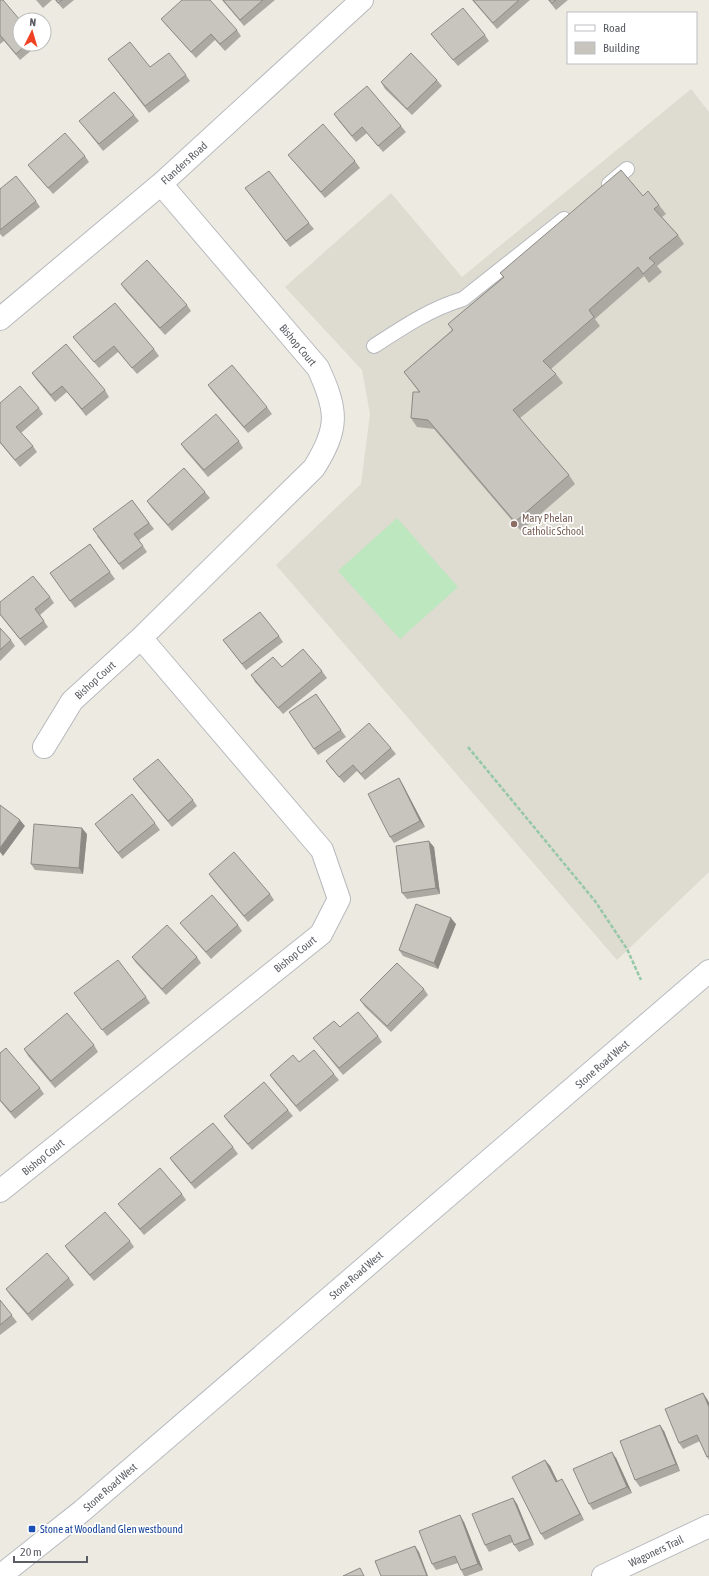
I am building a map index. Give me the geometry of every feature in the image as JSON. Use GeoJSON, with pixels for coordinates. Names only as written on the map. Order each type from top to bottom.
{"type":"FeatureCollection","features":[{"type":"Feature","properties":{"kind":"street","name":"Flanders Road"},"geometry":{"type":"LineString","coordinates":[[0,319],[160,184],[362,0]]}},
{"type":"Feature","properties":{"kind":"street","name":"Bishop Court"},"geometry":{"type":"LineString","coordinates":[[44,747],[72,700],[141,638],[314,468],[326,448],[334,424],[333,406],[328,388],[318,368],[160,184]]}},
{"type":"Feature","properties":{"kind":"street","name":"Bishop Court"},"geometry":{"type":"LineString","coordinates":[[1,1188],[321,934],[339,899],[322,850],[141,638]]}},
{"type":"Feature","properties":{"kind":"street","name":"Stone Road West"},"geometry":{"type":"LineString","coordinates":[[0,1576],[82,1511],[709,971]]}},
{"type":"Feature","properties":{"kind":"street","name":"Wagoners Trail"},"geometry":{"type":"LineString","coordinates":[[603,1576],[709,1526]]}},
{"type":"Feature","properties":{"kind":"lane"},"geometry":{"type":"LineString","coordinates":[[597,193],[627,169]]}},
{"type":"Feature","properties":{"kind":"lane"},"geometry":{"type":"LineString","coordinates":[[374,346],[423,315],[442,305],[463,299],[572,212]]}},
{"type":"Feature","properties":{"kind":"path"},"geometry":{"type":"LineString","coordinates":[[468,747],[595,901],[627,949],[641,980]]}},
{"type":"Feature","properties":{"kind":"shaded area","name":"Mary Phelan Catholic School"},"geometry":{"type":"Polygon","coordinates":[[[691,89],[709,112],[709,872],[617,960],[276,565],[361,484],[370,414],[362,370],[285,287],[391,193],[462,277],[691,89]]]}},
{"type":"Feature","properties":{"kind":"green space"},"geometry":{"type":"Polygon","coordinates":[[[397,518],[458,587],[400,639],[338,571],[397,518]]]}},
{"type":"Feature","properties":{"kind":"building"},"geometry":{"type":"Polygon","coordinates":[[[0,0],[3,0],[13,12],[12,49],[0,35],[0,0]]]}},
{"type":"Feature","properties":{"kind":"building"},"geometry":{"type":"Polygon","coordinates":[[[182,0],[210,0],[237,30],[220,44],[211,34],[191,52],[161,19],[182,0]]]}},
{"type":"Feature","properties":{"kind":"building"},"geometry":{"type":"Polygon","coordinates":[[[223,0],[263,0],[240,20],[223,0]]]}},
{"type":"Feature","properties":{"kind":"building"},"geometry":{"type":"Polygon","coordinates":[[[473,0],[519,0],[493,23],[473,0]]]}},
{"type":"Feature","properties":{"kind":"building"},"geometry":{"type":"Polygon","coordinates":[[[549,0],[556,0],[552,3],[549,0]]]}},
{"type":"Feature","properties":{"kind":"building"},"geometry":{"type":"Polygon","coordinates":[[[463,8],[485,35],[453,60],[431,34],[463,8]]]}},
{"type":"Feature","properties":{"kind":"building"},"geometry":{"type":"Polygon","coordinates":[[[130,42],[150,67],[169,53],[186,75],[145,106],[108,59],[130,42]]]}},
{"type":"Feature","properties":{"kind":"building"},"geometry":{"type":"Polygon","coordinates":[[[411,53],[437,80],[407,109],[381,82],[411,53]]]}},
{"type":"Feature","properties":{"kind":"building"},"geometry":{"type":"Polygon","coordinates":[[[367,86],[401,126],[378,146],[362,127],[352,136],[334,114],[367,86]]]}},
{"type":"Feature","properties":{"kind":"building"},"geometry":{"type":"Polygon","coordinates":[[[114,92],[134,115],[99,144],[79,121],[114,92]]]}},
{"type":"Feature","properties":{"kind":"building"},"geometry":{"type":"Polygon","coordinates":[[[323,124],[355,161],[321,192],[288,155],[323,124]]]}},
{"type":"Feature","properties":{"kind":"building"},"geometry":{"type":"Polygon","coordinates":[[[65,133],[85,156],[48,188],[28,165],[65,133]]]}},
{"type":"Feature","properties":{"kind":"building"},"geometry":{"type":"Polygon","coordinates":[[[621,170],[643,196],[648,191],[659,205],[654,209],[678,235],[649,258],[655,263],[643,274],[638,267],[589,310],[594,317],[543,361],[556,374],[513,410],[569,475],[515,522],[428,420],[411,418],[413,392],[420,392],[404,372],[453,330],[448,324],[504,277],[500,273],[621,170]]]}},
{"type":"Feature","properties":{"kind":"building"},"geometry":{"type":"Polygon","coordinates":[[[269,171],[309,223],[286,241],[245,188],[269,171]]]}},
{"type":"Feature","properties":{"kind":"building"},"geometry":{"type":"Polygon","coordinates":[[[16,176],[36,201],[0,230],[0,189],[16,176]]]}},
{"type":"Feature","properties":{"kind":"building"},"geometry":{"type":"Polygon","coordinates":[[[147,260],[187,305],[160,328],[121,284],[147,260]]]}},
{"type":"Feature","properties":{"kind":"building"},"geometry":{"type":"Polygon","coordinates":[[[115,303],[154,349],[132,368],[114,346],[94,362],[73,337],[115,303]]]}},
{"type":"Feature","properties":{"kind":"building"},"geometry":{"type":"Polygon","coordinates":[[[66,344],[105,390],[82,409],[62,386],[51,395],[32,373],[66,344]]]}},
{"type":"Feature","properties":{"kind":"building"},"geometry":{"type":"Polygon","coordinates":[[[232,365],[267,407],[244,427],[208,385],[232,365]]]}},
{"type":"Feature","properties":{"kind":"building"},"geometry":{"type":"Polygon","coordinates":[[[20,386],[39,408],[16,427],[33,446],[15,460],[0,442],[0,403],[20,386]]]}},
{"type":"Feature","properties":{"kind":"building"},"geometry":{"type":"Polygon","coordinates":[[[216,414],[239,441],[204,470],[181,444],[216,414]]]}},
{"type":"Feature","properties":{"kind":"building"},"geometry":{"type":"Polygon","coordinates":[[[184,468],[205,492],[168,525],[147,501],[184,468]]]}},
{"type":"Feature","properties":{"kind":"building"},"geometry":{"type":"Polygon","coordinates":[[[132,500],[149,523],[134,534],[143,546],[119,564],[93,529],[132,500]]]}},
{"type":"Feature","properties":{"kind":"building"},"geometry":{"type":"Polygon","coordinates":[[[90,544],[110,572],[70,601],[50,573],[90,544]]]}},
{"type":"Feature","properties":{"kind":"building"},"geometry":{"type":"Polygon","coordinates":[[[33,576],[50,597],[35,609],[44,621],[20,639],[0,614],[0,602],[33,576]]]}},
{"type":"Feature","properties":{"kind":"building"},"geometry":{"type":"Polygon","coordinates":[[[260,612],[279,636],[242,664],[223,640],[260,612]]]}},
{"type":"Feature","properties":{"kind":"building"},"geometry":{"type":"Polygon","coordinates":[[[0,628],[11,640],[0,650],[0,628]]]}},
{"type":"Feature","properties":{"kind":"building"},"geometry":{"type":"Polygon","coordinates":[[[303,649],[322,671],[278,708],[251,675],[273,657],[282,667],[303,649]]]}},
{"type":"Feature","properties":{"kind":"building"},"geometry":{"type":"Polygon","coordinates":[[[316,694],[341,730],[314,749],[289,712],[316,694]]]}},
{"type":"Feature","properties":{"kind":"building"},"geometry":{"type":"Polygon","coordinates":[[[369,723],[391,748],[361,774],[353,765],[339,777],[326,761],[369,723]]]}},
{"type":"Feature","properties":{"kind":"building"},"geometry":{"type":"Polygon","coordinates":[[[158,759],[193,800],[168,821],[133,779],[158,759]]]}},
{"type":"Feature","properties":{"kind":"building"},"geometry":{"type":"Polygon","coordinates":[[[399,778],[420,821],[390,837],[368,794],[399,778]]]}},
{"type":"Feature","properties":{"kind":"building"},"geometry":{"type":"Polygon","coordinates":[[[132,794],[155,823],[118,853],[95,824],[132,794]]]}},
{"type":"Feature","properties":{"kind":"building"},"geometry":{"type":"Polygon","coordinates":[[[0,805],[20,820],[0,848],[0,805]]]}},
{"type":"Feature","properties":{"kind":"building"},"geometry":{"type":"Polygon","coordinates":[[[34,824],[82,828],[79,868],[31,864],[34,824]]]}},
{"type":"Feature","properties":{"kind":"building"},"geometry":{"type":"Polygon","coordinates":[[[429,841],[436,888],[402,893],[396,846],[429,841]]]}},
{"type":"Feature","properties":{"kind":"building"},"geometry":{"type":"Polygon","coordinates":[[[234,852],[270,894],[244,916],[209,874],[234,852]]]}},
{"type":"Feature","properties":{"kind":"building"},"geometry":{"type":"Polygon","coordinates":[[[212,895],[238,925],[206,952],[180,923],[212,895]]]}},
{"type":"Feature","properties":{"kind":"building"},"geometry":{"type":"Polygon","coordinates":[[[416,904],[451,918],[434,963],[399,950],[416,904]]]}},
{"type":"Feature","properties":{"kind":"building"},"geometry":{"type":"Polygon","coordinates":[[[167,925],[197,957],[162,989],[132,957],[167,925]]]}},
{"type":"Feature","properties":{"kind":"building"},"geometry":{"type":"Polygon","coordinates":[[[118,960],[146,997],[102,1030],[74,993],[118,960]]]}},
{"type":"Feature","properties":{"kind":"building"},"geometry":{"type":"Polygon","coordinates":[[[397,963],[424,989],[387,1026],[360,1000],[397,963]]]}},
{"type":"Feature","properties":{"kind":"building"},"geometry":{"type":"Polygon","coordinates":[[[358,1012],[378,1036],[339,1068],[313,1038],[334,1021],[340,1027],[358,1012]]]}},
{"type":"Feature","properties":{"kind":"building"},"geometry":{"type":"Polygon","coordinates":[[[67,1013],[94,1045],[51,1081],[24,1049],[67,1013]]]}},
{"type":"Feature","properties":{"kind":"building"},"geometry":{"type":"Polygon","coordinates":[[[6,1048],[40,1088],[11,1112],[0,1100],[0,1053],[6,1048]]]}},
{"type":"Feature","properties":{"kind":"building"},"geometry":{"type":"Polygon","coordinates":[[[314,1050],[334,1074],[296,1106],[270,1075],[293,1055],[299,1062],[314,1050]]]}},
{"type":"Feature","properties":{"kind":"building"},"geometry":{"type":"Polygon","coordinates":[[[264,1082],[288,1110],[248,1144],[224,1116],[264,1082]]]}},
{"type":"Feature","properties":{"kind":"building"},"geometry":{"type":"Polygon","coordinates":[[[213,1123],[233,1147],[191,1183],[170,1158],[213,1123]]]}},
{"type":"Feature","properties":{"kind":"building"},"geometry":{"type":"Polygon","coordinates":[[[160,1168],[182,1194],[140,1229],[118,1204],[160,1168]]]}},
{"type":"Feature","properties":{"kind":"building"},"geometry":{"type":"Polygon","coordinates":[[[105,1212],[130,1241],[90,1275],[65,1246],[105,1212]]]}},
{"type":"Feature","properties":{"kind":"building"},"geometry":{"type":"Polygon","coordinates":[[[47,1253],[69,1278],[28,1314],[6,1289],[47,1253]]]}},
{"type":"Feature","properties":{"kind":"building"},"geometry":{"type":"Polygon","coordinates":[[[0,1300],[12,1315],[0,1325],[0,1300]]]}},
{"type":"Feature","properties":{"kind":"building"},"geometry":{"type":"Polygon","coordinates":[[[703,1393],[709,1407],[709,1456],[707,1457],[697,1435],[679,1443],[665,1409],[703,1393]]]}},
{"type":"Feature","properties":{"kind":"building"},"geometry":{"type":"Polygon","coordinates":[[[660,1425],[676,1464],[635,1480],[620,1441],[660,1425]]]}},
{"type":"Feature","properties":{"kind":"building"},"geometry":{"type":"Polygon","coordinates":[[[612,1452],[627,1487],[589,1504],[573,1469],[612,1452]]]}},
{"type":"Feature","properties":{"kind":"building"},"geometry":{"type":"Polygon","coordinates":[[[545,1460],[556,1482],[562,1479],[580,1514],[541,1534],[512,1477],[545,1460]]]}},
{"type":"Feature","properties":{"kind":"building"},"geometry":{"type":"Polygon","coordinates":[[[513,1498],[530,1539],[514,1545],[510,1535],[485,1545],[472,1514],[513,1498]]]}},
{"type":"Feature","properties":{"kind":"building"},"geometry":{"type":"Polygon","coordinates":[[[460,1515],[478,1564],[461,1570],[455,1556],[432,1564],[419,1531],[460,1515]]]}},
{"type":"Feature","properties":{"kind":"building"},"geometry":{"type":"Polygon","coordinates":[[[415,1546],[427,1576],[381,1576],[375,1561],[415,1546]]]}},
{"type":"Feature","properties":{"kind":"building"},"geometry":{"type":"Polygon","coordinates":[[[360,1568],[364,1576],[343,1576],[360,1568]]]}},
{"type":"Feature","properties":{"kind":"place","name":"Mary Phelan Catholic School"},"geometry":{"type":"Point","coordinates":[514,524]}},
{"type":"Feature","properties":{"kind":"place","name":"Stone at Woodland Glen westbound"},"geometry":{"type":"Point","coordinates":[32,1529]}}]}
